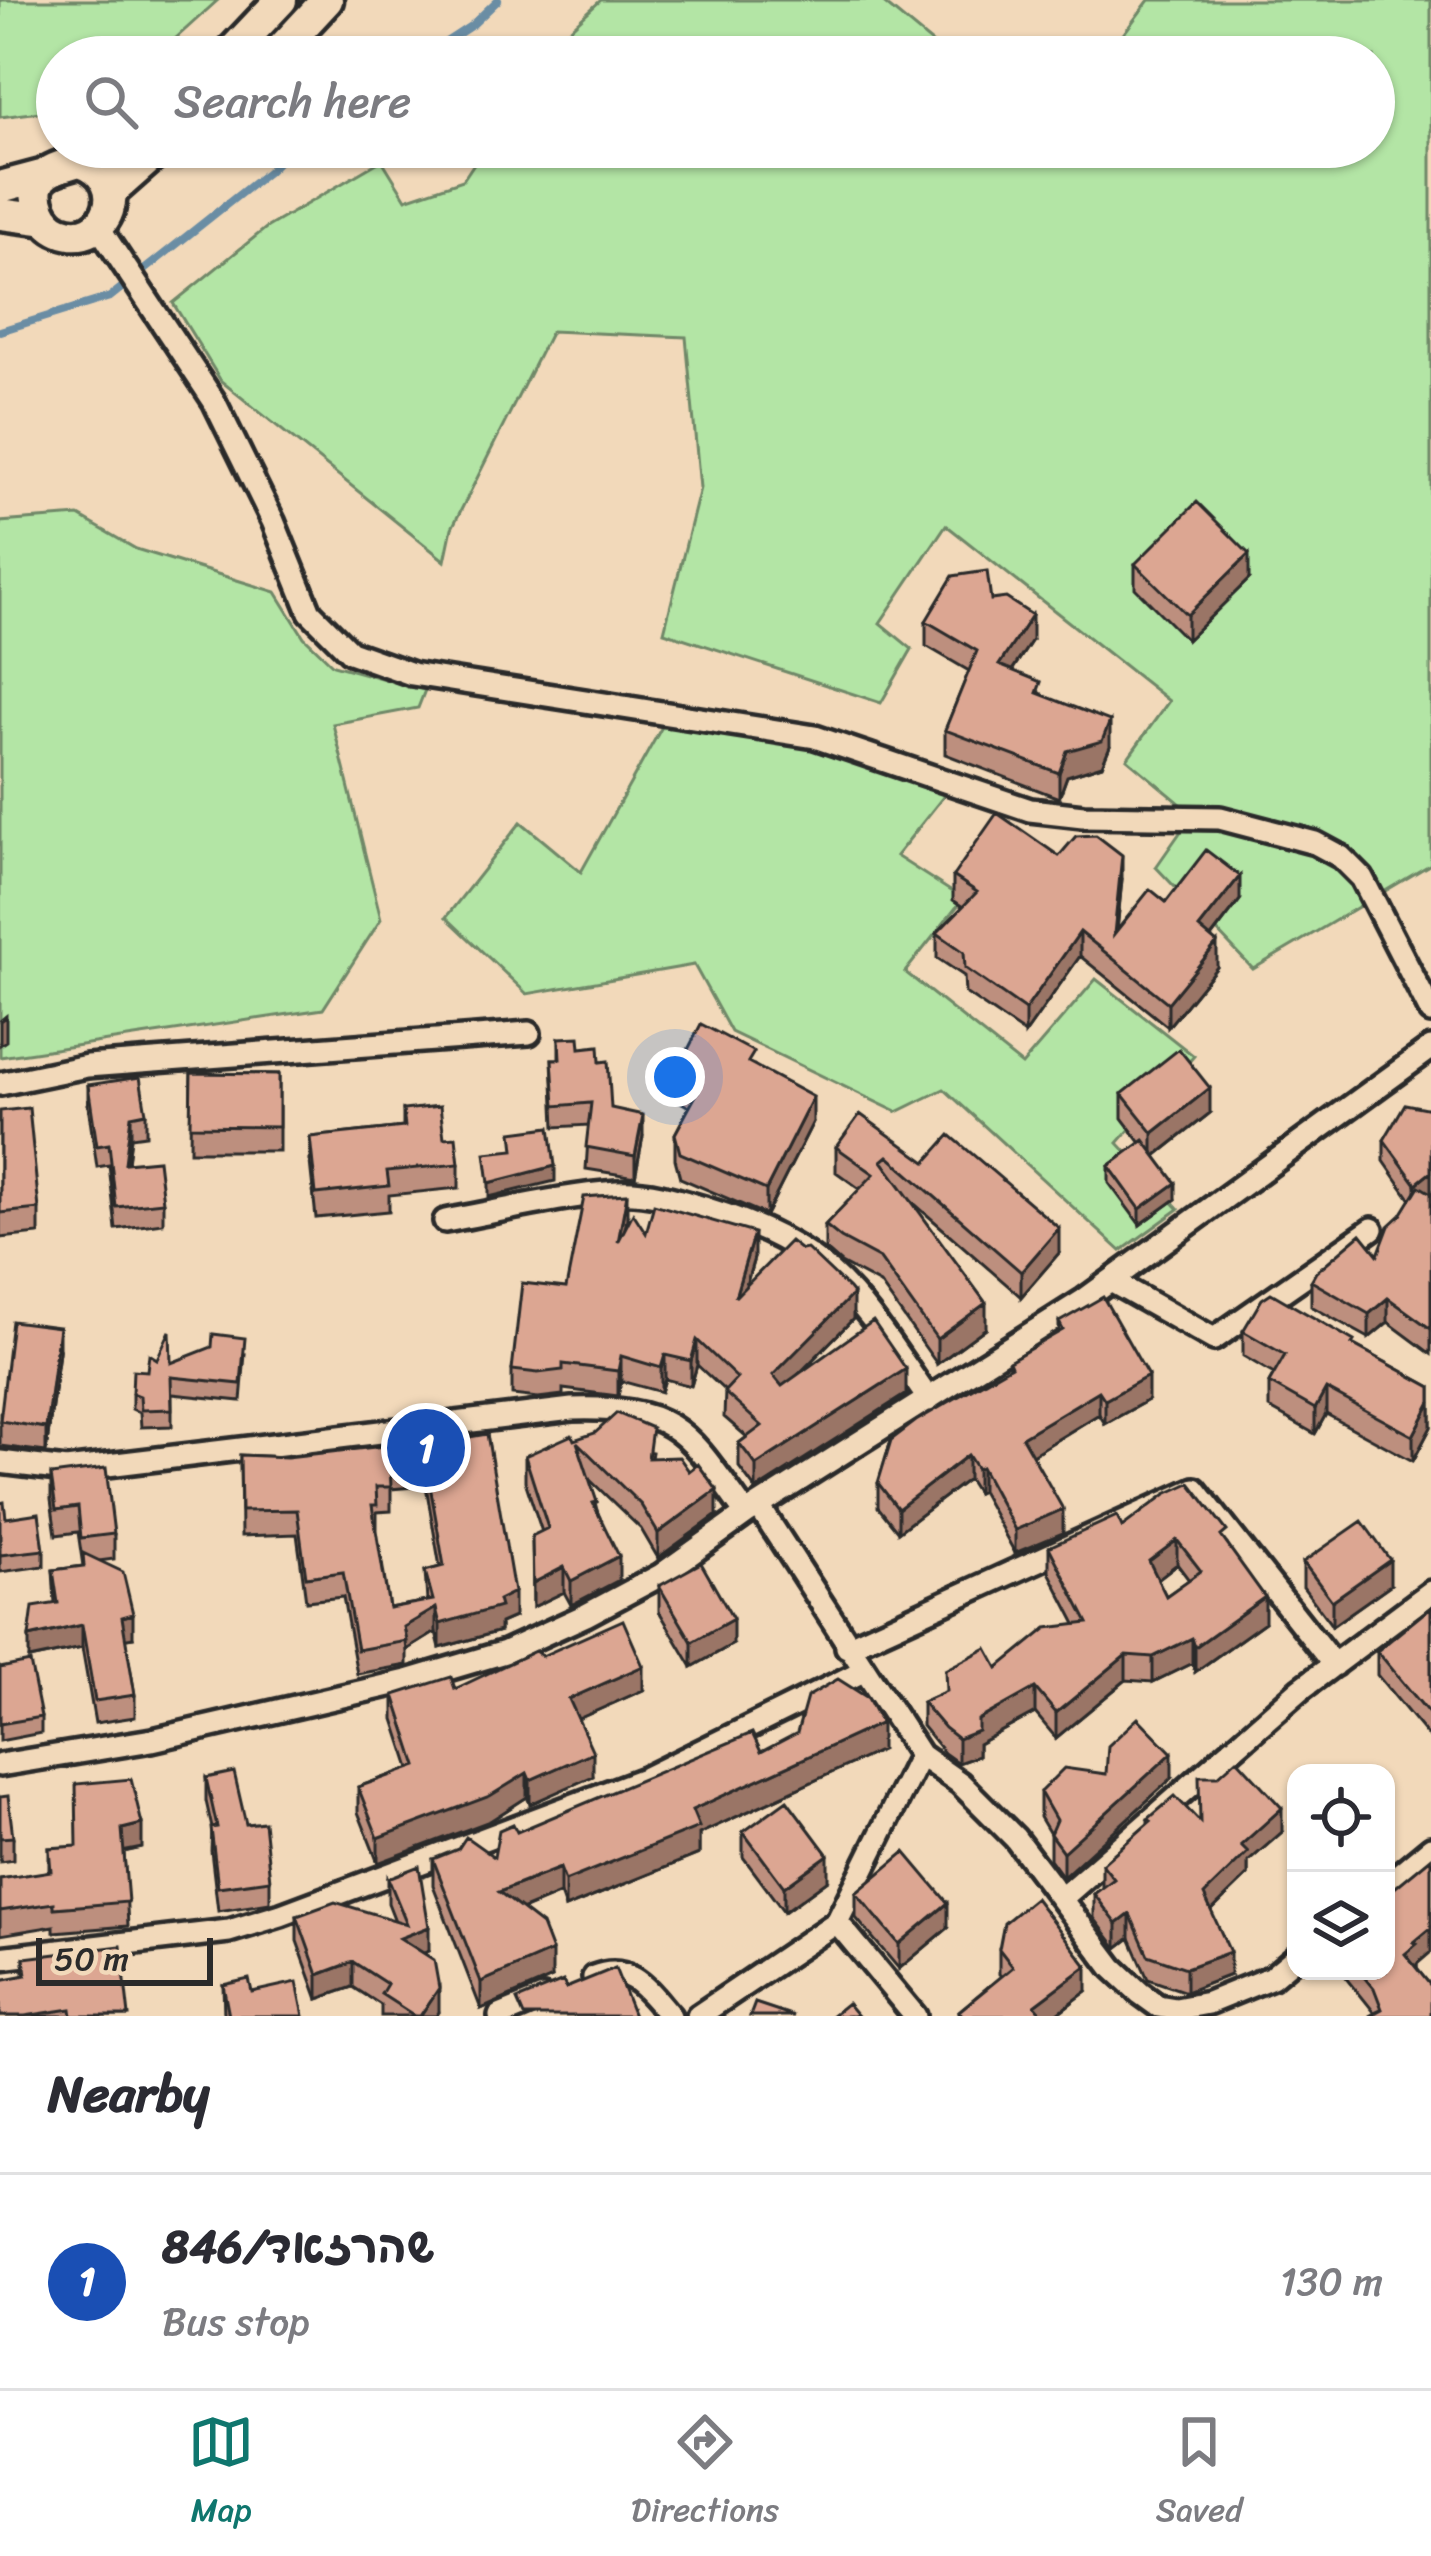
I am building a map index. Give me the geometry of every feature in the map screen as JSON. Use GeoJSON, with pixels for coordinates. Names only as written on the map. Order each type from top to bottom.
{"type":"FeatureCollection","features":[{"type":"Feature","properties":{"kind":"main road"},"geometry":{"type":"LineString","coordinates":[[246,36],[281,0]]}},
{"type":"Feature","properties":{"kind":"main road"},"geometry":{"type":"LineString","coordinates":[[294,36],[328,0]]}},
{"type":"Feature","properties":{"kind":"main road"},"geometry":{"type":"LineString","coordinates":[[0,187],[45,175],[53,168]]}},
{"type":"Feature","properties":{"kind":"main road"},"geometry":{"type":"LineString","coordinates":[[45,175],[38,203],[46,220],[61,232],[74,234],[98,226],[111,205],[111,192],[99,168]]}},
{"type":"Feature","properties":{"kind":"main road"},"geometry":{"type":"LineString","coordinates":[[111,192],[138,168]]}},
{"type":"Feature","properties":{"kind":"main road"},"geometry":{"type":"LineString","coordinates":[[0,214],[46,220]]}},
{"type":"Feature","properties":{"kind":"street"},"geometry":{"type":"LineString","coordinates":[[98,226],[214,401],[273,520],[310,613],[350,652],[412,674],[814,737],[1030,810],[1083,816],[1220,818],[1315,843],[1341,857],[1362,878],[1431,1012]]}},
{"type":"Feature","properties":{"kind":"street"},"geometry":{"type":"LineString","coordinates":[[0,1084],[87,1066],[529,1033]]}},
{"type":"Feature","properties":{"kind":"street"},"geometry":{"type":"LineString","coordinates":[[0,1765],[152,1740],[311,1706],[505,1652],[661,1575],[1111,1281],[1428,1056]]}},
{"type":"Feature","properties":{"kind":"street"},"geometry":{"type":"LineString","coordinates":[[445,1221],[620,1192],[659,1196],[751,1223],[786,1238],[859,1298],[929,1400]]}},
{"type":"Feature","properties":{"kind":"street"},"geometry":{"type":"LineString","coordinates":[[1111,1281],[1214,1339],[1280,1306],[1372,1229]]}},
{"type":"Feature","properties":{"kind":"street"},"geometry":{"type":"LineString","coordinates":[[0,1462],[66,1470],[572,1408],[615,1407],[649,1413],[686,1432],[753,1511],[920,1755],[960,1783],[1015,1838],[1113,1969],[1158,2006],[1176,2009],[1208,2003],[1271,1977],[1287,1964]]}},
{"type":"Feature","properties":{"kind":"street"},"geometry":{"type":"LineString","coordinates":[[847,1647],[1195,1489],[1334,1665]]}},
{"type":"Feature","properties":{"kind":"street"},"geometry":{"type":"LineString","coordinates":[[1061,1898],[1334,1665],[1431,1592]]}},
{"type":"Feature","properties":{"kind":"street"},"geometry":{"type":"LineString","coordinates":[[0,1958],[229,1931],[281,1916],[646,1778],[863,1671]]}},
{"type":"Feature","properties":{"kind":"street"},"geometry":{"type":"LineString","coordinates":[[698,2016],[837,1922],[920,1755]]}},
{"type":"Feature","properties":{"kind":"street"},"geometry":{"type":"LineString","coordinates":[[1395,1878],[1431,1848]]}},
{"type":"Feature","properties":{"kind":"street"},"geometry":{"type":"LineString","coordinates":[[837,1922],[916,2016]]}},
{"type":"Feature","properties":{"kind":"street"},"geometry":{"type":"LineString","coordinates":[[500,2016],[603,1973],[619,1971],[639,1980],[670,2016]]}},
{"type":"Feature","properties":{"kind":"green space"},"geometry":{"type":"Polygon","coordinates":[[[0,0],[218,0],[178,36],[36,36],[36,113],[0,117],[0,0]]]}},
{"type":"Feature","properties":{"kind":"green space"},"geometry":{"type":"Polygon","coordinates":[[[601,0],[880,0],[924,36],[562,36],[601,0]]]}},
{"type":"Feature","properties":{"kind":"green space"},"geometry":{"type":"Polygon","coordinates":[[[1149,0],[1431,0],[1431,864],[1253,969],[1156,867],[1193,814],[1127,759],[1169,701],[946,525],[880,623],[912,649],[881,703],[664,632],[700,488],[686,337],[551,331],[452,528],[445,561],[221,381],[173,303],[266,228],[368,168],[387,168],[406,199],[463,180],[471,168],[1395,168],[1395,36],[1122,36],[1149,0]]]}},
{"type":"Feature","properties":{"kind":"green space"},"geometry":{"type":"Polygon","coordinates":[[[79,516],[136,549],[276,592],[304,637],[333,665],[425,690],[418,708],[333,724],[381,919],[323,1009],[0,1057],[0,522],[79,516]]]}},
{"type":"Feature","properties":{"kind":"green space"},"geometry":{"type":"Polygon","coordinates":[[[664,723],[710,724],[955,782],[896,856],[963,899],[905,972],[1022,1065],[1096,979],[1194,1056],[1118,1143],[1179,1209],[1121,1251],[944,1089],[897,1112],[731,1032],[694,965],[527,994],[446,917],[521,822],[581,872],[664,723]]]}},
{"type":"Feature","properties":{"kind":"building"},"geometry":{"type":"Polygon","coordinates":[[[1197,502],[1249,554],[1187,615],[1135,564],[1197,502]]]}},
{"type":"Feature","properties":{"kind":"building"},"geometry":{"type":"Polygon","coordinates":[[[987,571],[991,600],[1006,598],[1032,615],[999,665],[1041,682],[1037,693],[1110,721],[1102,741],[1067,751],[1059,773],[945,730],[977,651],[926,621],[953,576],[987,571]]]}},
{"type":"Feature","properties":{"kind":"building"},"geometry":{"type":"Polygon","coordinates":[[[997,813],[1059,856],[1076,836],[1096,835],[1122,855],[1114,934],[1150,889],[1166,902],[1206,850],[1240,876],[1199,928],[1217,943],[1168,1003],[1080,932],[1025,1010],[965,968],[964,952],[937,933],[977,892],[953,876],[997,813]]]}},
{"type":"Feature","properties":{"kind":"building"},"geometry":{"type":"Polygon","coordinates":[[[701,1024],[754,1052],[748,1062],[813,1097],[766,1190],[680,1153],[675,1134],[700,1088],[675,1075],[701,1024]]]}},
{"type":"Feature","properties":{"kind":"building"},"geometry":{"type":"Polygon","coordinates":[[[579,1037],[580,1048],[599,1046],[600,1062],[608,1061],[611,1108],[643,1115],[635,1156],[586,1147],[591,1103],[555,1106],[552,1059],[560,1059],[559,1038],[579,1037]]]}},
{"type":"Feature","properties":{"kind":"building"},"geometry":{"type":"Polygon","coordinates":[[[1179,1049],[1210,1088],[1153,1133],[1122,1094],[1179,1049]]]}},
{"type":"Feature","properties":{"kind":"building"},"geometry":{"type":"Polygon","coordinates":[[[191,1073],[279,1074],[279,1127],[190,1126],[191,1073]]]}},
{"type":"Feature","properties":{"kind":"building"},"geometry":{"type":"Polygon","coordinates":[[[140,1077],[146,1113],[131,1116],[125,1163],[158,1160],[163,1202],[116,1207],[109,1144],[97,1146],[88,1085],[140,1077]]]}},
{"type":"Feature","properties":{"kind":"building"},"geometry":{"type":"Polygon","coordinates":[[[1405,1104],[1431,1109],[1431,1172],[1416,1184],[1384,1140],[1405,1104]]]}},
{"type":"Feature","properties":{"kind":"building"},"geometry":{"type":"Polygon","coordinates":[[[440,1106],[444,1138],[456,1137],[459,1164],[387,1171],[389,1186],[316,1194],[310,1137],[405,1127],[403,1110],[440,1106]]]}},
{"type":"Feature","properties":{"kind":"building"},"geometry":{"type":"Polygon","coordinates":[[[29,1108],[39,1209],[0,1213],[0,1111],[29,1108]]]}},
{"type":"Feature","properties":{"kind":"building"},"geometry":{"type":"Polygon","coordinates":[[[860,1114],[926,1162],[950,1135],[1059,1228],[1021,1272],[888,1156],[882,1161],[986,1303],[937,1339],[880,1259],[825,1225],[874,1174],[836,1147],[860,1114]]]}},
{"type":"Feature","properties":{"kind":"building"},"geometry":{"type":"Polygon","coordinates":[[[550,1127],[555,1166],[489,1183],[485,1153],[514,1150],[512,1132],[550,1127]]]}},
{"type":"Feature","properties":{"kind":"building"},"geometry":{"type":"Polygon","coordinates":[[[1144,1140],[1176,1183],[1140,1209],[1109,1166],[1144,1140]]]}},
{"type":"Feature","properties":{"kind":"building"},"geometry":{"type":"Polygon","coordinates":[[[1419,1186],[1431,1193],[1431,1329],[1388,1298],[1369,1314],[1311,1281],[1361,1234],[1378,1255],[1389,1226],[1419,1186]]]}},
{"type":"Feature","properties":{"kind":"building"},"geometry":{"type":"Polygon","coordinates":[[[627,1194],[618,1242],[633,1213],[646,1233],[654,1204],[754,1233],[735,1297],[790,1241],[807,1249],[849,1289],[853,1294],[773,1375],[782,1386],[873,1321],[906,1369],[756,1465],[739,1443],[762,1426],[724,1392],[737,1378],[697,1340],[691,1361],[665,1355],[661,1368],[621,1356],[618,1371],[563,1364],[563,1370],[538,1373],[512,1370],[522,1283],[566,1288],[584,1197],[627,1194]]]}},
{"type":"Feature","properties":{"kind":"building"},"geometry":{"type":"Polygon","coordinates":[[[1271,1293],[1431,1387],[1431,1402],[1413,1436],[1326,1389],[1315,1409],[1269,1383],[1285,1355],[1243,1331],[1262,1299],[1271,1293]]]}},
{"type":"Feature","properties":{"kind":"building"},"geometry":{"type":"Polygon","coordinates":[[[1103,1297],[1148,1376],[1105,1400],[1099,1391],[1022,1437],[1063,1509],[1015,1530],[981,1467],[977,1469],[968,1455],[898,1509],[878,1483],[891,1440],[1011,1366],[1009,1361],[1063,1330],[1059,1322],[1103,1297]]]}},
{"type":"Feature","properties":{"kind":"building"},"geometry":{"type":"Polygon","coordinates":[[[12,1321],[59,1327],[46,1428],[0,1421],[12,1321]]]}},
{"type":"Feature","properties":{"kind":"building"},"geometry":{"type":"Polygon","coordinates":[[[170,1331],[171,1363],[212,1347],[213,1334],[245,1338],[241,1384],[171,1377],[172,1409],[141,1410],[140,1396],[132,1393],[133,1370],[147,1371],[149,1354],[157,1359],[170,1331]]]}},
{"type":"Feature","properties":{"kind":"building"},"geometry":{"type":"Polygon","coordinates":[[[617,1413],[652,1428],[648,1458],[679,1457],[689,1471],[698,1464],[717,1490],[658,1533],[641,1505],[577,1442],[597,1502],[593,1503],[619,1556],[571,1581],[564,1567],[533,1583],[532,1536],[548,1528],[525,1456],[572,1435],[574,1440],[595,1433],[617,1413]]]}},
{"type":"Feature","properties":{"kind":"building"},"geometry":{"type":"Polygon","coordinates":[[[487,1434],[514,1592],[498,1600],[500,1607],[440,1624],[436,1608],[404,1627],[407,1641],[357,1650],[343,1572],[306,1577],[297,1510],[241,1511],[240,1455],[287,1457],[393,1445],[393,1450],[487,1434]],[[426,1462],[390,1464],[391,1487],[376,1487],[377,1505],[372,1505],[389,1608],[433,1600],[425,1571],[444,1566],[426,1462]]]}},
{"type":"Feature","properties":{"kind":"building"},"geometry":{"type":"Polygon","coordinates":[[[106,1468],[114,1534],[81,1538],[78,1507],[56,1510],[51,1475],[106,1468]]]}},
{"type":"Feature","properties":{"kind":"building"},"geometry":{"type":"Polygon","coordinates":[[[1190,1483],[1227,1531],[1221,1536],[1265,1597],[1195,1647],[1192,1638],[1153,1657],[1126,1655],[1056,1713],[1035,1688],[978,1720],[978,1731],[958,1739],[944,1728],[922,1702],[946,1691],[945,1670],[987,1648],[998,1668],[1047,1628],[1088,1623],[1049,1547],[1117,1516],[1122,1527],[1166,1494],[1190,1483]],[[1177,1540],[1149,1561],[1166,1596],[1201,1571],[1177,1540]]]}},
{"type":"Feature","properties":{"kind":"building"},"geometry":{"type":"Polygon","coordinates":[[[4,1502],[6,1518],[39,1513],[44,1550],[0,1555],[0,1503],[4,1502]]]}},
{"type":"Feature","properties":{"kind":"building"},"geometry":{"type":"Polygon","coordinates":[[[1362,1521],[1390,1560],[1332,1601],[1303,1562],[1362,1521]]]}},
{"type":"Feature","properties":{"kind":"building"},"geometry":{"type":"Polygon","coordinates":[[[83,1553],[123,1572],[133,1614],[122,1617],[135,1695],[95,1701],[82,1625],[29,1637],[33,1607],[58,1603],[53,1570],[84,1566],[83,1553]]]}},
{"type":"Feature","properties":{"kind":"building"},"geometry":{"type":"Polygon","coordinates":[[[701,1563],[733,1619],[692,1642],[659,1586],[701,1563]]]}},
{"type":"Feature","properties":{"kind":"building"},"geometry":{"type":"Polygon","coordinates":[[[1431,1607],[1431,1716],[1377,1651],[1431,1607]]]}},
{"type":"Feature","properties":{"kind":"building"},"geometry":{"type":"Polygon","coordinates":[[[623,1620],[643,1666],[569,1699],[593,1752],[530,1780],[527,1773],[490,1796],[378,1838],[358,1787],[417,1766],[394,1695],[451,1677],[455,1689],[535,1651],[542,1656],[623,1620]]]}},
{"type":"Feature","properties":{"kind":"building"},"geometry":{"type":"Polygon","coordinates":[[[30,1662],[41,1717],[0,1724],[0,1668],[30,1662]]]}},
{"type":"Feature","properties":{"kind":"building"},"geometry":{"type":"Polygon","coordinates":[[[838,1679],[868,1698],[881,1723],[692,1810],[699,1827],[565,1881],[560,1868],[499,1892],[542,1925],[552,1951],[481,1982],[433,1859],[458,1849],[466,1837],[494,1857],[499,1830],[513,1824],[517,1832],[752,1733],[761,1752],[797,1733],[807,1697],[838,1679]]]}},
{"type":"Feature","properties":{"kind":"building"},"geometry":{"type":"Polygon","coordinates":[[[1138,1718],[1172,1753],[1063,1852],[1050,1834],[1056,1820],[1040,1792],[1064,1768],[1106,1774],[1108,1746],[1138,1718]]]}},
{"type":"Feature","properties":{"kind":"building"},"geometry":{"type":"Polygon","coordinates":[[[1237,1759],[1282,1808],[1241,1845],[1248,1852],[1204,1895],[1230,1952],[1186,1968],[1148,1955],[1130,1914],[1117,1924],[1094,1894],[1114,1879],[1102,1864],[1175,1796],[1200,1822],[1199,1776],[1218,1776],[1237,1759]]]}},
{"type":"Feature","properties":{"kind":"building"},"geometry":{"type":"Polygon","coordinates":[[[234,1772],[246,1824],[264,1822],[270,1880],[218,1887],[211,1828],[217,1827],[206,1778],[234,1772]]]}},
{"type":"Feature","properties":{"kind":"building"},"geometry":{"type":"Polygon","coordinates":[[[131,1779],[142,1824],[122,1829],[128,1902],[54,1908],[54,1903],[0,1911],[0,1879],[51,1871],[49,1848],[77,1846],[76,1784],[131,1779]]]}},
{"type":"Feature","properties":{"kind":"building"},"geometry":{"type":"Polygon","coordinates":[[[8,1796],[13,1837],[0,1838],[0,1797],[8,1796]]]}},
{"type":"Feature","properties":{"kind":"building"},"geometry":{"type":"Polygon","coordinates":[[[787,1800],[828,1855],[784,1887],[743,1832],[787,1800]]]}},
{"type":"Feature","properties":{"kind":"building"},"geometry":{"type":"Polygon","coordinates":[[[905,1852],[948,1903],[899,1944],[856,1893],[905,1852]]]}},
{"type":"Feature","properties":{"kind":"building"},"geometry":{"type":"Polygon","coordinates":[[[1431,1858],[1431,1928],[1405,1954],[1431,1986],[1431,2016],[1369,2016],[1382,2009],[1367,1980],[1395,1980],[1395,1888],[1431,1858]]]}},
{"type":"Feature","properties":{"kind":"building"},"geometry":{"type":"Polygon","coordinates":[[[419,1866],[429,1927],[400,1938],[434,1960],[439,1988],[420,2016],[415,2016],[381,1994],[387,1984],[353,1962],[318,1975],[297,1916],[335,1902],[407,1924],[388,1878],[419,1866]]]}},
{"type":"Feature","properties":{"kind":"building"},"geometry":{"type":"Polygon","coordinates":[[[1035,1898],[1087,1966],[1035,2005],[1044,2016],[963,2016],[959,2011],[1013,1967],[999,1949],[1004,1923],[1035,1898]]]}},
{"type":"Feature","properties":{"kind":"building"},"geometry":{"type":"Polygon","coordinates":[[[121,1946],[129,2016],[72,2016],[71,2009],[0,2016],[0,1980],[26,1975],[24,1958],[121,1946]]]}},
{"type":"Feature","properties":{"kind":"building"},"geometry":{"type":"Polygon","coordinates":[[[615,1968],[634,2016],[524,2016],[517,2000],[563,1981],[566,1988],[615,1968]]]}},
{"type":"Feature","properties":{"kind":"building"},"geometry":{"type":"Polygon","coordinates":[[[249,1979],[252,1992],[297,1982],[304,2016],[229,2016],[223,1985],[249,1979]]]}},
{"type":"Feature","properties":{"kind":"building"},"geometry":{"type":"Polygon","coordinates":[[[755,2003],[794,2016],[750,2016],[755,2003]]]}},
{"type":"Feature","properties":{"kind":"building"},"geometry":{"type":"Polygon","coordinates":[[[847,2003],[858,2016],[831,2016],[847,2003]]]}},
{"type":"Feature","properties":{"kind":"waterway"},"geometry":{"type":"LineString","coordinates":[[455,36],[498,0]]}},
{"type":"Feature","properties":{"kind":"waterway"},"geometry":{"type":"LineString","coordinates":[[0,331],[110,297],[272,168]]}},
{"type":"Feature","properties":{"kind":"place","name":"846/שהרזאד"},"geometry":{"type":"Point","coordinates":[426,1448]}}]}
